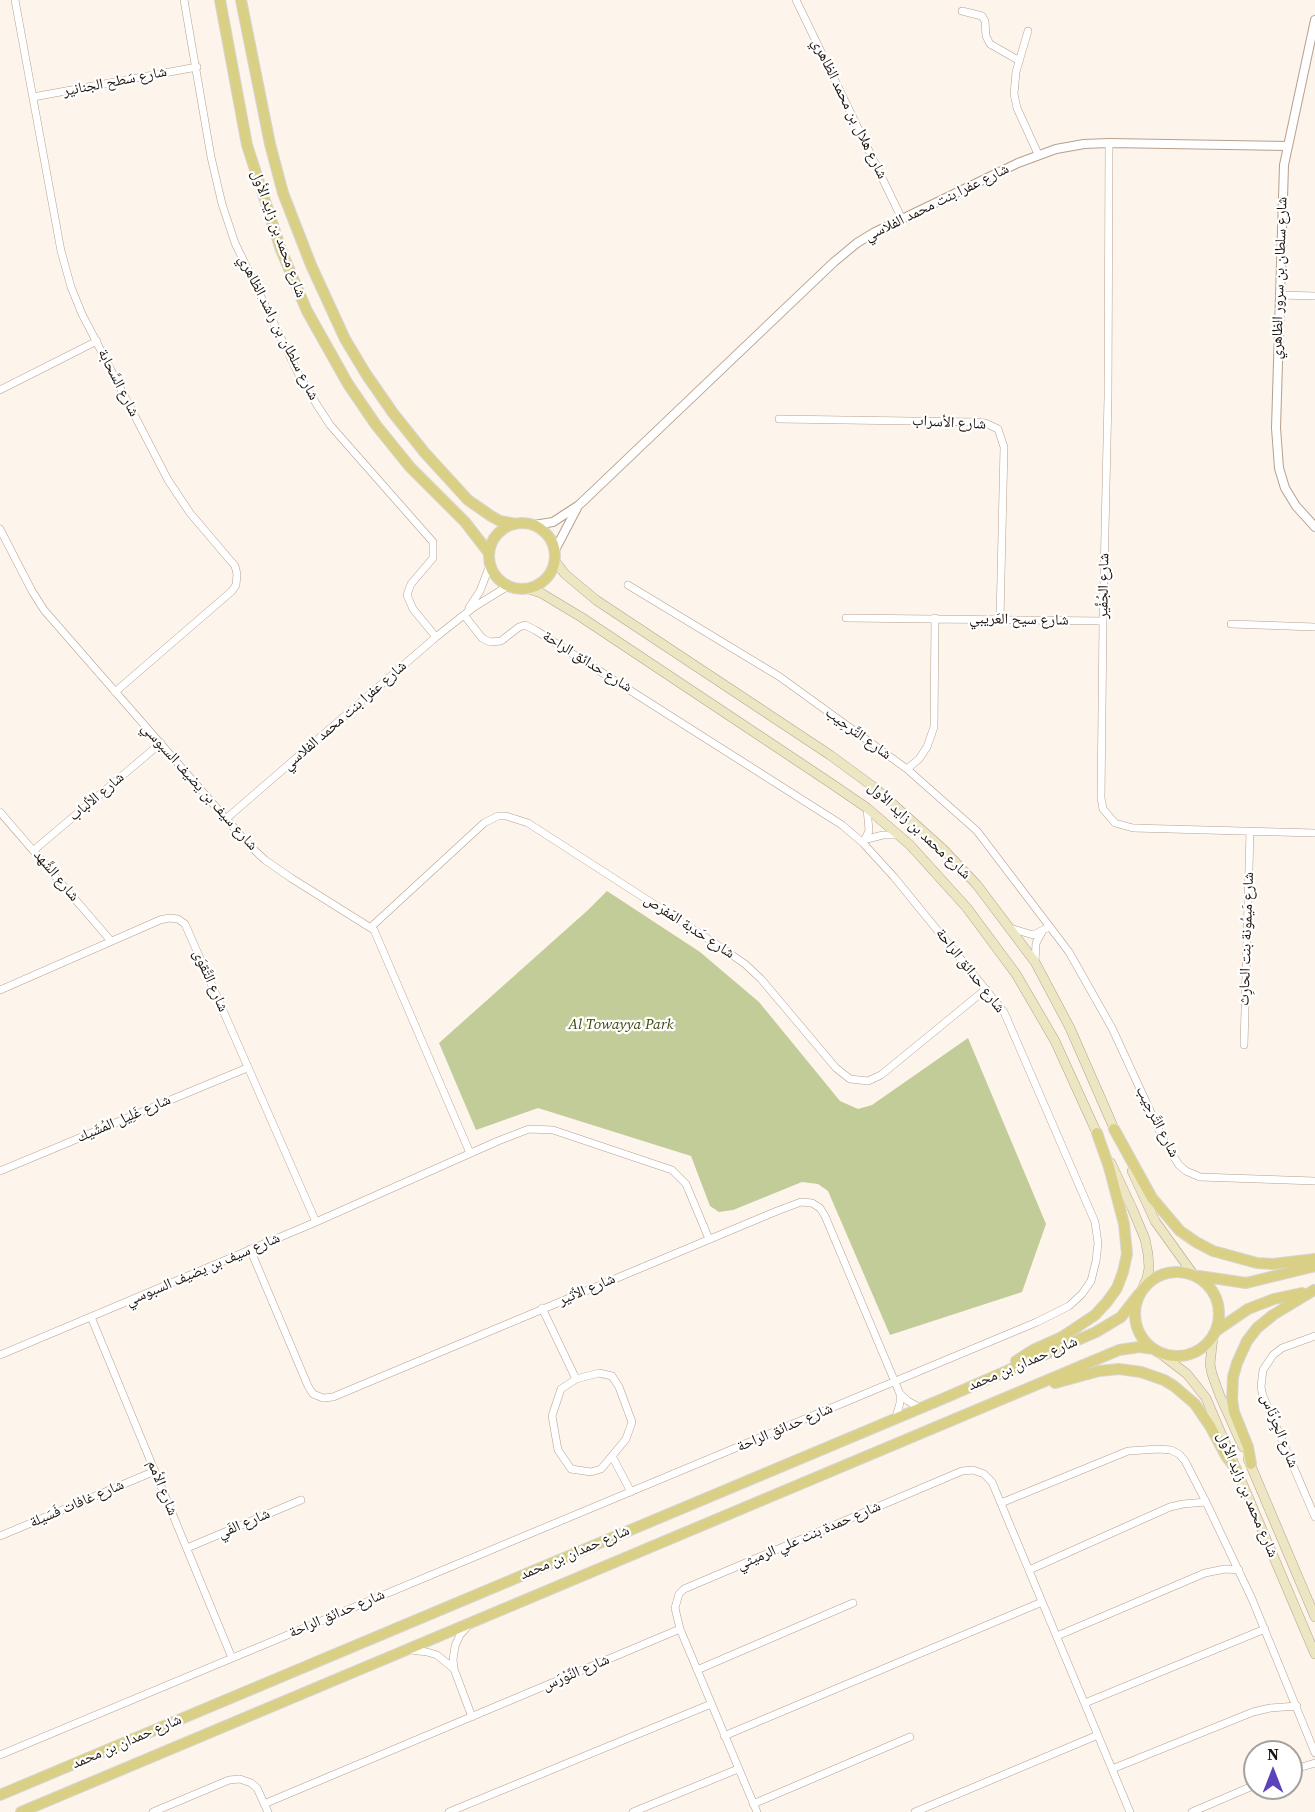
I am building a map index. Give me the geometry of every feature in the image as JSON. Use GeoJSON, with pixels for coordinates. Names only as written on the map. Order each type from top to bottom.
{"type":"FeatureCollection","features":[{"type":"Feature","properties":{"kind":"main road","name":"شارع محمد بن زايد الأول"},"geometry":{"type":"LineString","coordinates":[[220,0],[237,100],[250,154],[281,250],[307,311],[348,384],[376,425],[410,467],[465,522],[489,553]]}},
{"type":"Feature","properties":{"kind":"main road","name":"شارع محمد بن زايد الأول"},"geometry":{"type":"LineString","coordinates":[[241,0],[270,144],[283,193],[310,266],[345,339],[386,403],[424,453],[468,500],[500,521],[515,524]]}},
{"type":"Feature","properties":{"kind":"main road"},"geometry":{"type":"LineString","coordinates":[[515,524],[534,525],[544,530],[551,539],[555,555],[552,571],[546,579],[529,589],[508,586],[494,573],[490,565],[489,553],[497,534],[515,524]]}},
{"type":"Feature","properties":{"kind":"main road","name":"شارع محمد بن زايد الأول"},"geometry":{"type":"LineString","coordinates":[[555,555],[565,574],[596,600],[830,755],[875,788],[943,849],[977,885],[1035,962],[1070,1028],[1155,1221],[1194,1275]]}},
{"type":"Feature","properties":{"kind":"main road","name":"شارع محمد بن زايد الأول"},"geometry":{"type":"LineString","coordinates":[[529,589],[541,593],[581,617],[867,808],[899,835],[943,879],[1016,974],[1055,1041],[1145,1239],[1149,1268],[1140,1293]]}},
{"type":"Feature","properties":{"kind":"main road"},"geometry":{"type":"LineString","coordinates":[[1114,1129],[1152,1198],[1180,1231],[1196,1242],[1213,1251],[1257,1263],[1282,1264],[1315,1259]]}},
{"type":"Feature","properties":{"kind":"main road"},"geometry":{"type":"LineString","coordinates":[[998,1374],[1027,1353],[1081,1326],[1095,1315],[1117,1288],[1127,1254],[1127,1240],[1109,1167],[1097,1133]]}},
{"type":"Feature","properties":{"kind":"main road"},"geometry":{"type":"LineString","coordinates":[[1314,1290],[1254,1306],[1238,1315],[1214,1334],[1199,1350],[1189,1354],[1178,1356],[1155,1350],[1143,1339],[1136,1325],[1135,1309],[1140,1293],[1155,1278],[1167,1273],[1180,1271],[1246,1283],[1315,1266]]}},
{"type":"Feature","properties":{"kind":"main road"},"geometry":{"type":"LineString","coordinates":[[1194,1275],[1208,1284],[1216,1297],[1220,1312],[1214,1334]]}},
{"type":"Feature","properties":{"kind":"main road"},"geometry":{"type":"LineString","coordinates":[[1251,1464],[1248,1447],[1232,1401],[1233,1377],[1237,1363],[1247,1341],[1257,1328],[1273,1315],[1314,1290]]}},
{"type":"Feature","properties":{"kind":"main road","name":"شارع حمدان بن محمد"},"geometry":{"type":"LineString","coordinates":[[0,1795],[1105,1328],[1121,1317],[1140,1293]]}},
{"type":"Feature","properties":{"kind":"main road","name":"شارع محمد بن زايد الأول"},"geometry":{"type":"LineString","coordinates":[[1214,1334],[1210,1364],[1212,1374],[1315,1617]]}},
{"type":"Feature","properties":{"kind":"main road","name":"شارع حمدان بن محمد"},"geometry":{"type":"LineString","coordinates":[[21,1812],[1119,1350],[1139,1347],[1155,1350]]}},
{"type":"Feature","properties":{"kind":"main road","name":"شارع محمد بن زايد الأول"},"geometry":{"type":"LineString","coordinates":[[1155,1350],[1187,1374],[1206,1398],[1315,1654]]}},
{"type":"Feature","properties":{"kind":"main road"},"geometry":{"type":"LineString","coordinates":[[1003,1398],[1099,1371],[1119,1369],[1147,1374],[1174,1386],[1194,1404],[1236,1469]]}},
{"type":"Feature","properties":{"kind":"street","name":"شارع السَّحابة"},"geometry":{"type":"LineString","coordinates":[[15,0],[65,270],[76,300],[168,480],[190,513],[235,567],[237,574],[236,585],[232,591],[116,692]]}},
{"type":"Feature","properties":{"kind":"street","name":"شارع سلطان بن راشد الظاهري"},"geometry":{"type":"LineString","coordinates":[[184,0],[208,138],[228,224],[244,264],[299,375],[330,425],[433,542],[433,558],[411,584],[407,595],[413,609],[436,637]]}},
{"type":"Feature","properties":{"kind":"street","name":"شارع هلال بن محمد الظاهري"},"geometry":{"type":"LineString","coordinates":[[798,1],[902,219]]}},
{"type":"Feature","properties":{"kind":"street"},"geometry":{"type":"LineString","coordinates":[[963,11],[982,16],[986,21],[986,36],[990,44],[1018,60]]}},
{"type":"Feature","properties":{"kind":"street","name":"شارع سلطان بن سرور الظاهري"},"geometry":{"type":"LineString","coordinates":[[1315,20],[1311,56],[1287,146],[1283,187],[1276,428],[1279,468],[1285,488],[1296,506],[1315,527]]}},
{"type":"Feature","properties":{"kind":"street"},"geometry":{"type":"LineString","coordinates":[[1028,31],[1014,79],[1015,101],[1038,154]]}},
{"type":"Feature","properties":{"kind":"street","name":"شارع سَطح الجنانير"},"geometry":{"type":"LineString","coordinates":[[33,97],[197,67]]}},
{"type":"Feature","properties":{"kind":"street","name":"شارع الجُفِّير"},"geometry":{"type":"LineString","coordinates":[[1109,143],[1108,397],[1102,621],[1101,798],[1103,808],[1109,817],[1122,826],[1133,828],[1315,833]]}},
{"type":"Feature","properties":{"kind":"street","name":"شارع عفرا بنت محمد الفلاسي"},"geometry":{"type":"LineString","coordinates":[[534,525],[553,522],[579,505],[834,262],[857,243],[902,219],[1038,154],[1084,144],[1287,146]]}},
{"type":"Feature","properties":{"kind":"street"},"geometry":{"type":"LineString","coordinates":[[1280,295],[1315,296]]}},
{"type":"Feature","properties":{"kind":"street"},"geometry":{"type":"LineString","coordinates":[[0,390],[97,341]]}},
{"type":"Feature","properties":{"kind":"street","name":"شارع الأسراب"},"geometry":{"type":"LineString","coordinates":[[779,419],[976,422],[986,423],[998,429],[1004,447],[1000,619]]}},
{"type":"Feature","properties":{"kind":"street","name":"شارع عفرا بنت محمد الفلاسي"},"geometry":{"type":"LineString","coordinates":[[555,555],[579,505]]}},
{"type":"Feature","properties":{"kind":"street","name":"شارع سيف بن يضيف السبوسي"},"geometry":{"type":"LineString","coordinates":[[0,530],[44,610],[228,818],[249,845],[265,860],[320,897],[371,927]]}},
{"type":"Feature","properties":{"kind":"street","name":"شارع عفرا بنت محمد الفلاسي"},"geometry":{"type":"LineString","coordinates":[[464,615],[480,591],[490,565]]}},
{"type":"Feature","properties":{"kind":"street","name":"شارع التَّرحِيب"},"geometry":{"type":"LineString","coordinates":[[628,585],[780,677],[907,769],[977,831],[1069,952],[1112,1028],[1165,1143],[1179,1165],[1200,1178],[1315,1181]]}},
{"type":"Feature","properties":{"kind":"street","name":"شارع عفرا بنت محمد الفلاسي"},"geometry":{"type":"LineString","coordinates":[[228,818],[436,637],[508,586]]}},
{"type":"Feature","properties":{"kind":"street","name":"شارع حدائق الراحة"},"geometry":{"type":"LineString","coordinates":[[0,1755],[1053,1315],[1069,1306],[1082,1294],[1091,1281],[1098,1243],[1095,1222],[1004,1012],[865,841],[535,630],[525,626],[519,627],[501,641],[490,642],[482,638],[464,615]]}},
{"type":"Feature","properties":{"kind":"street","name":"شارع سيح العَريبي"},"geometry":{"type":"LineString","coordinates":[[846,618],[1102,621]]}},
{"type":"Feature","properties":{"kind":"street"},"geometry":{"type":"LineString","coordinates":[[907,769],[919,759],[927,747],[934,727],[935,618]]}},
{"type":"Feature","properties":{"kind":"street"},"geometry":{"type":"LineString","coordinates":[[1231,624],[1315,627]]}},
{"type":"Feature","properties":{"kind":"street","name":"شارع الألباب"},"geometry":{"type":"LineString","coordinates":[[34,850],[160,743]]}},
{"type":"Feature","properties":{"kind":"street"},"geometry":{"type":"LineString","coordinates":[[865,841],[869,831],[867,808]]}},
{"type":"Feature","properties":{"kind":"street","name":"شارع الشَّهد"},"geometry":{"type":"LineString","coordinates":[[0,812],[111,941]]}},
{"type":"Feature","properties":{"kind":"street","name":"شارع حَدبة المَفرَص"},"geometry":{"type":"LineString","coordinates":[[371,927],[484,823],[506,816],[528,823],[745,964],[836,1068],[850,1079],[868,1081],[881,1075],[986,989]]}},
{"type":"Feature","properties":{"kind":"street","name":"شارع مَيمُونة بنت الحارِث"},"geometry":{"type":"LineString","coordinates":[[1244,1045],[1250,832]]}},
{"type":"Feature","properties":{"kind":"street"},"geometry":{"type":"LineString","coordinates":[[865,841],[883,835],[899,835]]}},
{"type":"Feature","properties":{"kind":"street","name":"شارع التَّقوَى"},"geometry":{"type":"LineString","coordinates":[[0,990],[169,918],[178,919],[185,924],[316,1222]]}},
{"type":"Feature","properties":{"kind":"street"},"geometry":{"type":"LineString","coordinates":[[371,927],[384,952],[470,1153]]}},
{"type":"Feature","properties":{"kind":"street"},"geometry":{"type":"LineString","coordinates":[[1008,927],[1033,935],[1049,927]]}},
{"type":"Feature","properties":{"kind":"street"},"geometry":{"type":"LineString","coordinates":[[1035,962],[1036,943],[1042,932]]}},
{"type":"Feature","properties":{"kind":"street","name":"شارع غَلِيل المُشَيك"},"geometry":{"type":"LineString","coordinates":[[0,1171],[247,1068]]}},
{"type":"Feature","properties":{"kind":"street","name":"شارع سيف بن يضيف السبوسي"},"geometry":{"type":"LineString","coordinates":[[0,1355],[316,1222],[518,1132],[530,1129],[546,1129],[672,1170],[686,1184],[709,1239]]}},
{"type":"Feature","properties":{"kind":"street","name":"شارع الأثير"},"geometry":{"type":"LineString","coordinates":[[250,1249],[308,1386],[314,1394],[323,1398],[333,1397],[801,1202],[812,1203],[820,1208],[900,1394]]}},
{"type":"Feature","properties":{"kind":"street"},"geometry":{"type":"LineString","coordinates":[[542,1308],[576,1379]]}},
{"type":"Feature","properties":{"kind":"street","name":"شارع الأمم"},"geometry":{"type":"LineString","coordinates":[[91,1317],[232,1658]]}},
{"type":"Feature","properties":{"kind":"street","name":"شارع الجِرْنَاس"},"geometry":{"type":"LineString","coordinates":[[1315,1336],[1282,1348],[1273,1355],[1263,1370],[1261,1387],[1315,1517]]}},
{"type":"Feature","properties":{"kind":"street"},"geometry":{"type":"LineString","coordinates":[[599,1372],[612,1376],[619,1387],[632,1422],[626,1439],[612,1456],[601,1469],[591,1473],[571,1469],[558,1450],[552,1416],[561,1389],[576,1379],[599,1372]]}},
{"type":"Feature","properties":{"kind":"street"},"geometry":{"type":"LineString","coordinates":[[900,1394],[920,1408]]}},
{"type":"Feature","properties":{"kind":"street"},"geometry":{"type":"LineString","coordinates":[[896,1417],[900,1394]]}},
{"type":"Feature","properties":{"kind":"street"},"geometry":{"type":"LineString","coordinates":[[1001,1503],[1120,1454],[1136,1450],[1159,1449],[1171,1450],[1182,1457],[1239,1570],[1315,1753]]}},
{"type":"Feature","properties":{"kind":"street"},"geometry":{"type":"LineString","coordinates":[[612,1456],[631,1492]]}},
{"type":"Feature","properties":{"kind":"street","name":"شارع حمدة بنت علي الرميثي"},"geometry":{"type":"LineString","coordinates":[[757,1812],[680,1629],[675,1608],[676,1600],[684,1589],[962,1472],[973,1470],[984,1474],[992,1482],[1130,1812]]}},
{"type":"Feature","properties":{"kind":"street","name":"شارع غافات فَسَيلة"},"geometry":{"type":"LineString","coordinates":[[1,1533],[155,1471]]}},
{"type":"Feature","properties":{"kind":"street","name":"شارع الفَي"},"geometry":{"type":"LineString","coordinates":[[187,1548],[301,1500]]}},
{"type":"Feature","properties":{"kind":"street"},"geometry":{"type":"LineString","coordinates":[[1029,1570],[1170,1508],[1183,1504],[1206,1502]]}},
{"type":"Feature","properties":{"kind":"street"},"geometry":{"type":"LineString","coordinates":[[1057,1636],[1205,1573],[1225,1569],[1239,1570]]}},
{"type":"Feature","properties":{"kind":"street"},"geometry":{"type":"LineString","coordinates":[[724,1736],[1042,1602]]}},
{"type":"Feature","properties":{"kind":"street"},"geometry":{"type":"LineString","coordinates":[[697,1670],[853,1603]]}},
{"type":"Feature","properties":{"kind":"street"},"geometry":{"type":"LineString","coordinates":[[472,1622],[460,1635],[455,1646],[454,1669],[472,1717]]}},
{"type":"Feature","properties":{"kind":"street","name":"شارع النَّوْرَس"},"geometry":{"type":"LineString","coordinates":[[264,1804],[680,1629]]}},
{"type":"Feature","properties":{"kind":"street"},"geometry":{"type":"LineString","coordinates":[[1084,1703],[1265,1629]]}},
{"type":"Feature","properties":{"kind":"street"},"geometry":{"type":"LineString","coordinates":[[404,1651],[416,1650],[437,1655],[454,1669]]}},
{"type":"Feature","properties":{"kind":"street"},"geometry":{"type":"LineString","coordinates":[[449,1812],[711,1704]]}},
{"type":"Feature","properties":{"kind":"street"},"geometry":{"type":"LineString","coordinates":[[1112,1769],[1253,1712],[1297,1706]]}},
{"type":"Feature","properties":{"kind":"street"},"geometry":{"type":"LineString","coordinates":[[915,1812],[1098,1735]]}},
{"type":"Feature","properties":{"kind":"street"},"geometry":{"type":"LineString","coordinates":[[753,1804],[910,1737]]}},
{"type":"Feature","properties":{"kind":"street"},"geometry":{"type":"LineString","coordinates":[[633,1812],[738,1769]]}},
{"type":"Feature","properties":{"kind":"street"},"geometry":{"type":"LineString","coordinates":[[153,1812],[234,1779],[244,1780],[254,1785],[268,1812]]}},
{"type":"Feature","properties":{"kind":"street"},"geometry":{"type":"LineString","coordinates":[[1192,1812],[1243,1790]]}},
{"type":"Feature","properties":{"kind":"green space","name":"Al Towayya Park"},"geometry":{"type":"Polygon","coordinates":[[[607,891],[700,952],[759,1002],[840,1101],[858,1109],[872,1105],[968,1038],[1046,1224],[1022,1292],[890,1335],[828,1191],[818,1184],[802,1182],[733,1210],[719,1212],[710,1206],[691,1156],[538,1108],[476,1130],[439,1043],[607,891]]]}}]}
